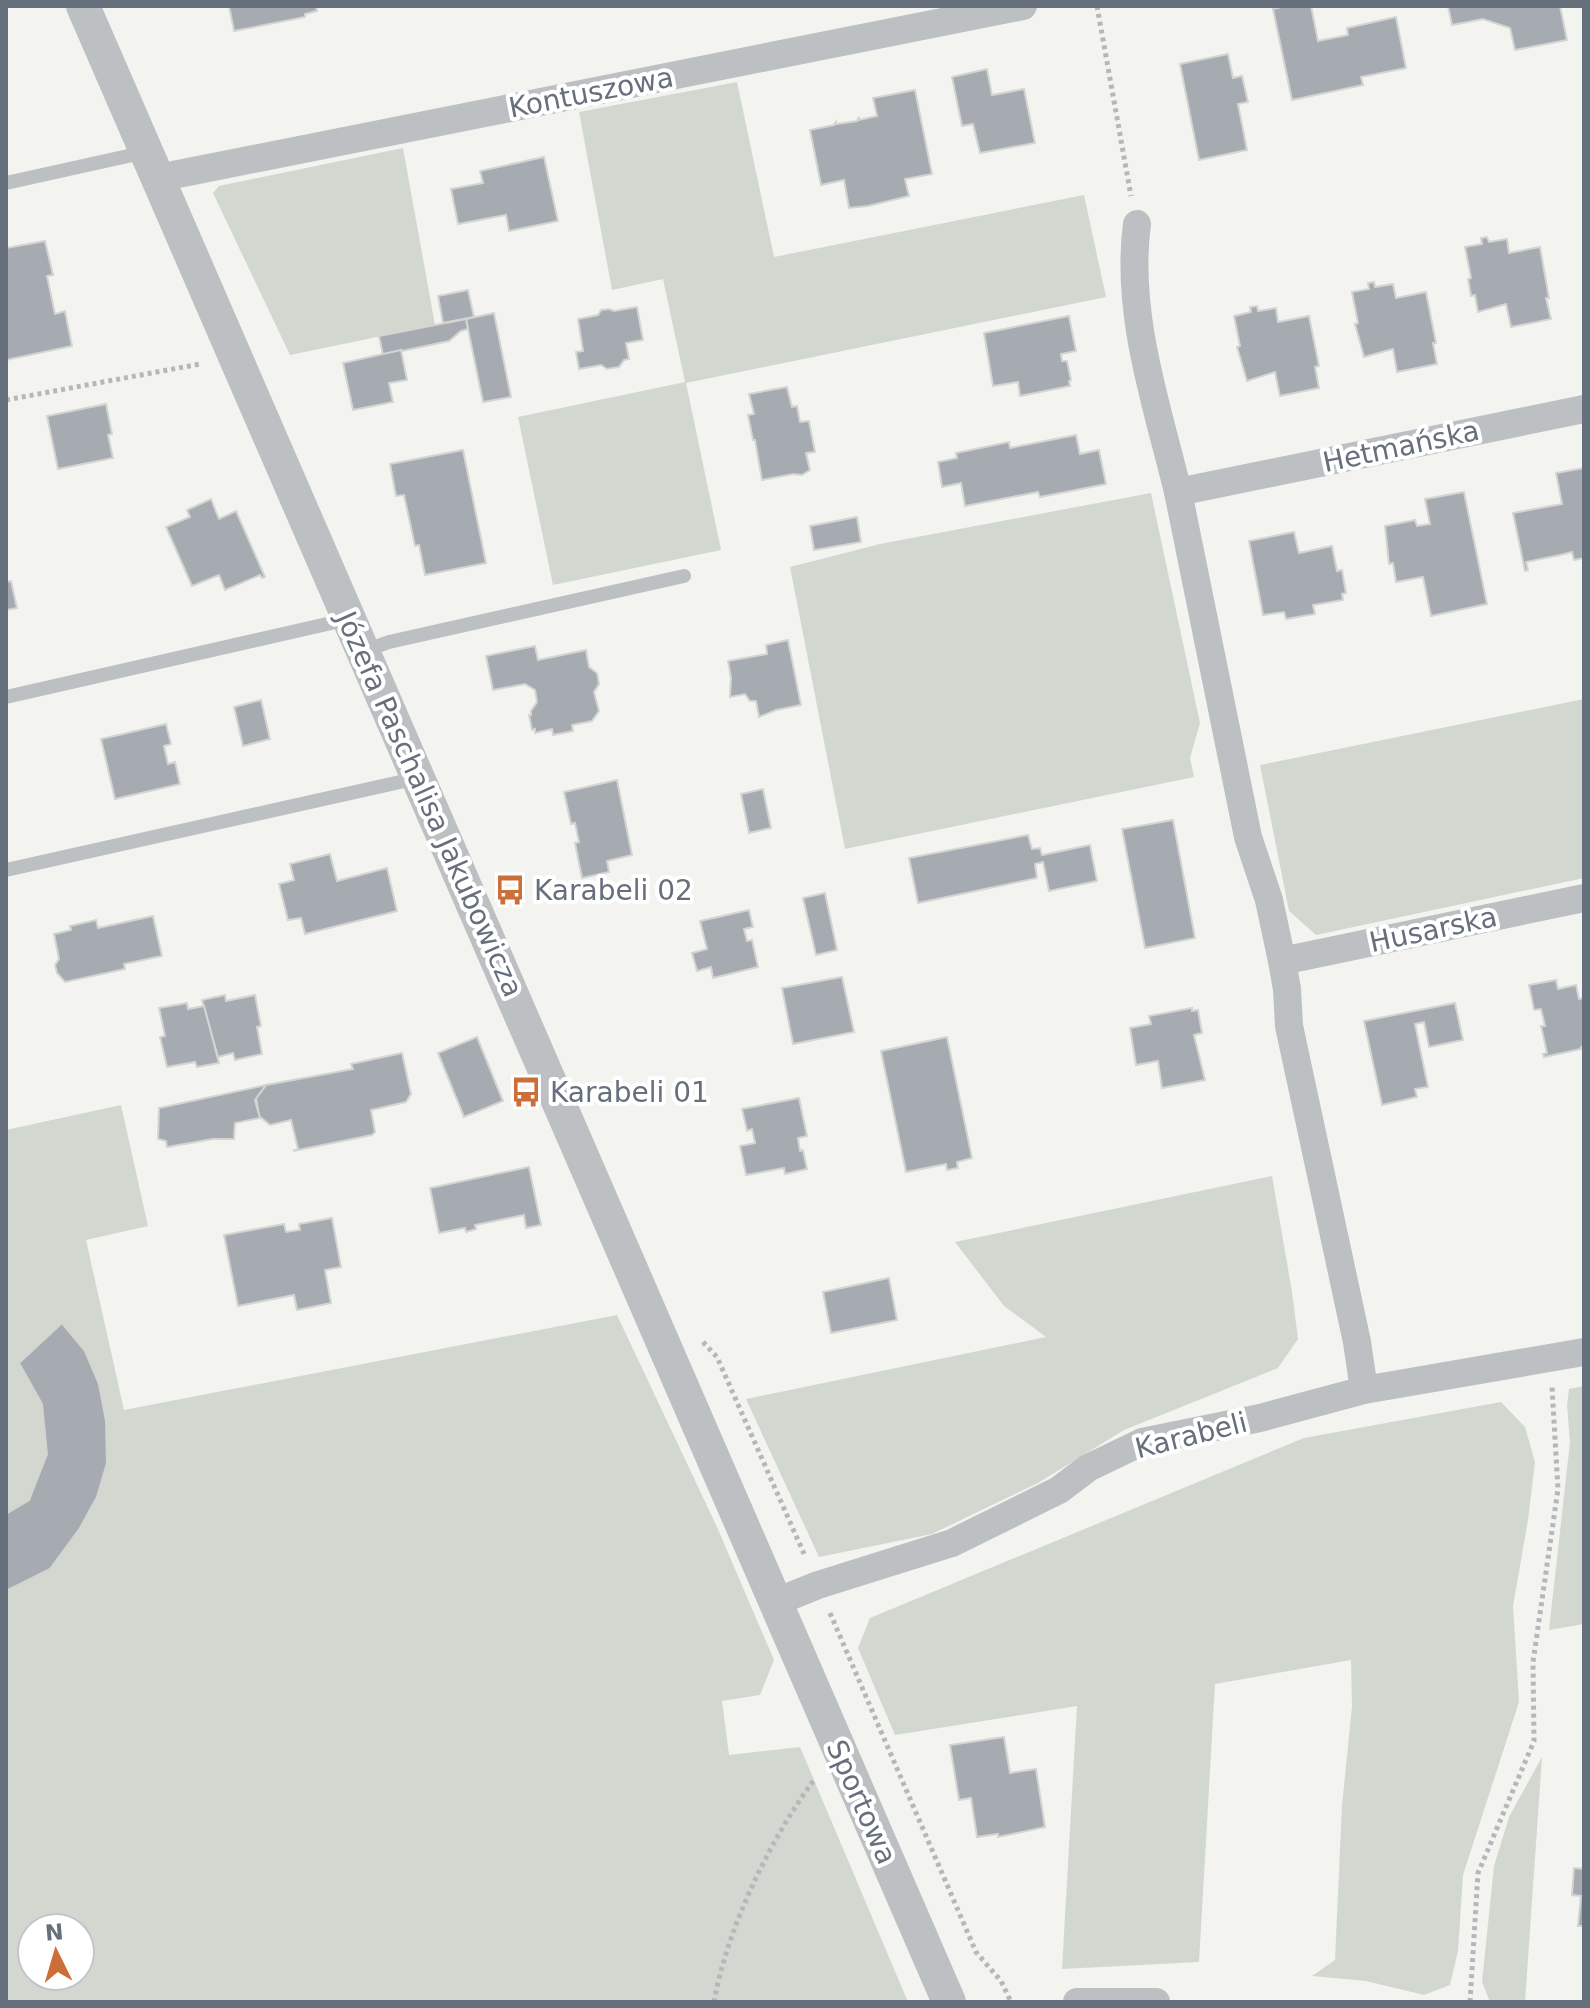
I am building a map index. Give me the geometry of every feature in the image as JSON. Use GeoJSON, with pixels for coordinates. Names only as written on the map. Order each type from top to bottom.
{"type":"FeatureCollection","features":[{"type":"Feature","properties":{"kind":"street","name":"Józefa Paschalisa Jakubowicza"},"geometry":{"type":"LineString","coordinates":[[83,6],[776,1602]]}},
{"type":"Feature","properties":{"kind":"street","name":"Kontuszowa"},"geometry":{"type":"LineString","coordinates":[[153,165],[1023,6]]}},
{"type":"Feature","properties":{"kind":"street"},"geometry":{"type":"LineString","coordinates":[[1137,224],[1133,254],[1136,299],[1148,370],[1178,492],[1248,837],[1269,900],[1282,961],[1289,1026],[1357,1342],[1364,1390]]}},
{"type":"Feature","properties":{"kind":"street","name":"Hetmańska"},"geometry":{"type":"LineString","coordinates":[[1178,492],[1584,409]]}},
{"type":"Feature","properties":{"kind":"street","name":"Husarska"},"geometry":{"type":"LineString","coordinates":[[1282,961],[1584,898]]}},
{"type":"Feature","properties":{"kind":"street","name":"Karabeli"},"geometry":{"type":"LineString","coordinates":[[776,1602],[818,1585],[952,1543],[1059,1490],[1088,1468],[1142,1442],[1260,1418],[1364,1390],[1584,1352]]}},
{"type":"Feature","properties":{"kind":"street","name":"Sportowa"},"geometry":{"type":"LineString","coordinates":[[776,1602],[949,2002]]}},
{"type":"Feature","properties":{"kind":"street"},"geometry":{"type":"LineString","coordinates":[[1077,2002],[1156,2002]]}},
{"type":"Feature","properties":{"kind":"lane"},"geometry":{"type":"LineString","coordinates":[[6,183],[153,165]]}},
{"type":"Feature","properties":{"kind":"lane"},"geometry":{"type":"LineString","coordinates":[[363,652],[389,642],[684,576]]}},
{"type":"Feature","properties":{"kind":"lane"},"geometry":{"type":"LineString","coordinates":[[6,697],[350,619]]}},
{"type":"Feature","properties":{"kind":"lane"},"geometry":{"type":"LineString","coordinates":[[6,870],[418,778]]}},
{"type":"Feature","properties":{"kind":"path"},"geometry":{"type":"LineString","coordinates":[[1097,6],[1137,224]]}},
{"type":"Feature","properties":{"kind":"path"},"geometry":{"type":"LineString","coordinates":[[6,400],[237,357]]}},
{"type":"Feature","properties":{"kind":"path"},"geometry":{"type":"LineString","coordinates":[[1470,2002],[1478,1873],[1534,1741],[1533,1662],[1558,1489],[1550,1358]]}},
{"type":"Feature","properties":{"kind":"path"},"geometry":{"type":"LineString","coordinates":[[876,1717],[976,1952],[1001,1981],[1011,2002]]}},
{"type":"Feature","properties":{"kind":"path"},"geometry":{"type":"LineString","coordinates":[[714,2002],[738,1920],[782,1827],[837,1746]]}},
{"type":"Feature","properties":{"kind":"shaded area"},"geometry":{"type":"Polygon","coordinates":[[[737,82],[774,257],[1084,195],[1106,297],[686,383],[721,550],[553,585],[518,417],[685,382],[663,279],[612,290],[579,112],[737,82]]]}},
{"type":"Feature","properties":{"kind":"shaded area"},"geometry":{"type":"Polygon","coordinates":[[[403,148],[435,325],[290,355],[213,193],[219,186],[403,148]]]}},
{"type":"Feature","properties":{"kind":"shaded area"},"geometry":{"type":"Polygon","coordinates":[[[1151,493],[1200,723],[1190,758],[1194,777],[845,849],[790,567],[880,544],[1151,493]]]}},
{"type":"Feature","properties":{"kind":"shaded area"},"geometry":{"type":"Polygon","coordinates":[[[1584,699],[1584,878],[1316,935],[1289,911],[1260,765],[1584,699]]]}},
{"type":"Feature","properties":{"kind":"shaded area"},"geometry":{"type":"Polygon","coordinates":[[[121,1105],[148,1226],[86,1240],[124,1410],[617,1315],[717,1527],[774,1660],[760,1695],[722,1701],[729,1755],[800,1747],[908,2002],[6,2002],[6,1130],[121,1105]]]}},
{"type":"Feature","properties":{"kind":"shaded area"},"geometry":{"type":"Polygon","coordinates":[[[1272,1176],[1298,1339],[1278,1368],[1124,1430],[1038,1483],[932,1534],[819,1557],[746,1399],[1046,1337],[1004,1306],[955,1242],[1272,1176]]]}},
{"type":"Feature","properties":{"kind":"shaded area"},"geometry":{"type":"Polygon","coordinates":[[[1584,1386],[1584,1624],[1549,1630],[1570,1442],[1569,1389],[1584,1386]]]}},
{"type":"Feature","properties":{"kind":"shaded area"},"geometry":{"type":"Polygon","coordinates":[[[1501,1402],[1525,1427],[1535,1462],[1513,1606],[1519,1702],[1463,1875],[1458,1951],[1450,1985],[1424,1995],[1366,1981],[1312,1976],[1335,1960],[1342,1806],[1352,1706],[1351,1660],[1215,1684],[1199,1962],[1062,1969],[1077,1706],[895,1735],[858,1648],[870,1618],[1304,1438],[1501,1402]]]}},
{"type":"Feature","properties":{"kind":"shaded area"},"geometry":{"type":"Polygon","coordinates":[[[1542,1757],[1525,2002],[1490,2002],[1482,1982],[1494,1866],[1509,1817],[1542,1757]]]}},
{"type":"Feature","properties":{"kind":"building"},"geometry":{"type":"Polygon","coordinates":[[[229,6],[316,6],[317,11],[305,14],[305,17],[234,31],[229,6]]]}},
{"type":"Feature","properties":{"kind":"building"},"geometry":{"type":"Polygon","coordinates":[[[1311,6],[1318,41],[1348,35],[1347,28],[1396,17],[1406,68],[1361,77],[1363,85],[1292,100],[1273,9],[1311,6]]]}},
{"type":"Feature","properties":{"kind":"building"},"geometry":{"type":"Polygon","coordinates":[[[1448,6],[1560,6],[1567,40],[1515,50],[1510,28],[1483,19],[1452,25],[1448,6]]]}},
{"type":"Feature","properties":{"kind":"building"},"geometry":{"type":"Polygon","coordinates":[[[1228,54],[1233,78],[1242,76],[1248,102],[1238,104],[1247,150],[1199,160],[1180,64],[1228,54]]]}},
{"type":"Feature","properties":{"kind":"building"},"geometry":{"type":"Polygon","coordinates":[[[987,69],[992,95],[1024,89],[1035,143],[980,153],[973,124],[962,126],[952,77],[987,69]]]}},
{"type":"Feature","properties":{"kind":"building"},"geometry":{"type":"Polygon","coordinates":[[[915,90],[932,174],[905,179],[909,196],[849,208],[844,180],[821,185],[810,130],[836,122],[857,121],[859,117],[859,120],[877,116],[873,98],[915,90]]]}},
{"type":"Feature","properties":{"kind":"building"},"geometry":{"type":"Polygon","coordinates":[[[544,157],[558,221],[509,231],[506,215],[458,224],[451,189],[483,183],[480,171],[544,157]]]}},
{"type":"Feature","properties":{"kind":"building"},"geometry":{"type":"Polygon","coordinates":[[[1487,237],[1489,242],[1507,239],[1509,253],[1540,247],[1551,319],[1511,327],[1506,304],[1478,312],[1475,295],[1471,296],[1465,247],[1482,244],[1481,238],[1487,237]]]}},
{"type":"Feature","properties":{"kind":"building"},"geometry":{"type":"Polygon","coordinates":[[[45,241],[53,275],[47,276],[55,314],[65,311],[72,346],[6,360],[6,248],[45,241]]]}},
{"type":"Feature","properties":{"kind":"building"},"geometry":{"type":"Polygon","coordinates":[[[1374,282],[1375,287],[1393,284],[1396,298],[1426,292],[1437,364],[1397,372],[1393,349],[1364,357],[1355,324],[1358,323],[1352,292],[1369,289],[1368,283],[1374,282]]]}},
{"type":"Feature","properties":{"kind":"building"},"geometry":{"type":"Polygon","coordinates":[[[468,290],[474,317],[443,323],[438,296],[468,290]]]}},
{"type":"Feature","properties":{"kind":"building"},"geometry":{"type":"Polygon","coordinates":[[[1257,306],[1258,311],[1276,308],[1278,322],[1309,316],[1319,366],[1315,367],[1319,388],[1280,396],[1275,372],[1247,381],[1237,347],[1240,346],[1234,316],[1251,312],[1250,307],[1257,306]]]}},
{"type":"Feature","properties":{"kind":"building"},"geometry":{"type":"Polygon","coordinates":[[[637,307],[643,340],[626,343],[629,359],[619,367],[607,369],[601,365],[579,369],[576,352],[583,351],[578,319],[598,315],[601,310],[637,307]]]}},
{"type":"Feature","properties":{"kind":"building"},"geometry":{"type":"Polygon","coordinates":[[[494,313],[511,397],[483,402],[466,319],[494,313]]]}},
{"type":"Feature","properties":{"kind":"building"},"geometry":{"type":"Polygon","coordinates":[[[1069,316],[1076,351],[1061,354],[1062,361],[1067,361],[1070,386],[1020,396],[1018,382],[993,386],[984,333],[1069,316]]]}},
{"type":"Feature","properties":{"kind":"building"},"geometry":{"type":"Polygon","coordinates":[[[466,319],[468,329],[449,341],[383,355],[379,336],[466,319]]]}},
{"type":"Feature","properties":{"kind":"building"},"geometry":{"type":"Polygon","coordinates":[[[401,350],[407,380],[389,383],[393,402],[353,410],[343,363],[401,350]]]}},
{"type":"Feature","properties":{"kind":"building"},"geometry":{"type":"Polygon","coordinates":[[[787,387],[792,407],[797,406],[800,422],[809,421],[815,452],[806,453],[810,470],[802,475],[762,480],[748,415],[754,414],[749,394],[787,387]]]}},
{"type":"Feature","properties":{"kind":"building"},"geometry":{"type":"Polygon","coordinates":[[[106,404],[113,458],[58,469],[47,416],[106,404]]]}},
{"type":"Feature","properties":{"kind":"building"},"geometry":{"type":"Polygon","coordinates":[[[1076,435],[1080,454],[1099,450],[1106,484],[1040,497],[1038,492],[965,506],[961,483],[942,487],[938,462],[957,458],[956,453],[1009,442],[1010,448],[1076,435]]]}},
{"type":"Feature","properties":{"kind":"building"},"geometry":{"type":"Polygon","coordinates":[[[463,450],[486,563],[425,575],[404,495],[396,496],[390,464],[463,450]]]}},
{"type":"Feature","properties":{"kind":"building"},"geometry":{"type":"Polygon","coordinates":[[[1584,468],[1584,558],[1574,560],[1572,552],[1526,562],[1528,570],[1525,571],[1513,513],[1562,504],[1556,473],[1584,468]]]}},
{"type":"Feature","properties":{"kind":"building"},"geometry":{"type":"Polygon","coordinates":[[[1464,492],[1487,604],[1431,616],[1423,577],[1396,582],[1393,563],[1389,564],[1385,526],[1415,520],[1417,526],[1430,524],[1425,499],[1464,492]]]}},
{"type":"Feature","properties":{"kind":"building"},"geometry":{"type":"Polygon","coordinates":[[[211,499],[219,519],[236,511],[265,577],[260,575],[225,590],[219,575],[192,586],[166,527],[190,517],[187,510],[211,499]]]}},
{"type":"Feature","properties":{"kind":"building"},"geometry":{"type":"Polygon","coordinates":[[[857,517],[861,542],[814,550],[810,526],[857,517]]]}},
{"type":"Feature","properties":{"kind":"building"},"geometry":{"type":"Polygon","coordinates":[[[1294,532],[1299,553],[1332,546],[1337,571],[1342,570],[1346,593],[1342,594],[1343,600],[1313,605],[1315,614],[1286,619],[1284,612],[1263,615],[1249,541],[1294,532]]]}},
{"type":"Feature","properties":{"kind":"building"},"geometry":{"type":"Polygon","coordinates":[[[11,581],[17,608],[6,610],[6,582],[11,581]]]}},
{"type":"Feature","properties":{"kind":"building"},"geometry":{"type":"Polygon","coordinates":[[[788,640],[801,705],[759,717],[756,701],[750,701],[745,694],[730,697],[728,661],[767,654],[766,645],[788,640]]]}},
{"type":"Feature","properties":{"kind":"building"},"geometry":{"type":"Polygon","coordinates":[[[535,646],[538,660],[586,650],[589,667],[597,673],[599,684],[594,692],[599,711],[592,721],[572,725],[573,731],[553,735],[552,729],[535,733],[529,715],[537,702],[535,690],[525,684],[493,690],[486,656],[535,646]]]}},
{"type":"Feature","properties":{"kind":"building"},"geometry":{"type":"Polygon","coordinates":[[[261,700],[270,739],[243,746],[234,707],[261,700]]]}},
{"type":"Feature","properties":{"kind":"building"},"geometry":{"type":"Polygon","coordinates":[[[166,724],[171,744],[164,746],[168,764],[175,762],[180,784],[115,799],[101,739],[166,724]]]}},
{"type":"Feature","properties":{"kind":"building"},"geometry":{"type":"Polygon","coordinates":[[[617,780],[632,855],[607,861],[609,872],[582,878],[575,843],[579,842],[575,823],[571,824],[564,792],[617,780]]]}},
{"type":"Feature","properties":{"kind":"building"},"geometry":{"type":"Polygon","coordinates":[[[763,789],[771,828],[749,833],[741,794],[763,789]]]}},
{"type":"Feature","properties":{"kind":"building"},"geometry":{"type":"Polygon","coordinates":[[[1173,820],[1195,938],[1145,948],[1122,829],[1173,820]]]}},
{"type":"Feature","properties":{"kind":"building"},"geometry":{"type":"Polygon","coordinates":[[[1028,835],[1032,849],[1040,848],[1042,855],[1090,845],[1097,881],[1049,891],[1043,862],[1035,864],[1037,878],[918,903],[909,858],[1028,835]]]}},
{"type":"Feature","properties":{"kind":"building"},"geometry":{"type":"Polygon","coordinates":[[[330,854],[337,881],[387,868],[397,911],[305,934],[301,918],[288,920],[279,884],[294,880],[290,864],[330,854]]]}},
{"type":"Feature","properties":{"kind":"building"},"geometry":{"type":"Polygon","coordinates":[[[825,893],[837,950],[816,955],[803,898],[825,893]]]}},
{"type":"Feature","properties":{"kind":"building"},"geometry":{"type":"Polygon","coordinates":[[[749,910],[753,927],[744,929],[747,941],[752,940],[758,967],[713,978],[711,967],[697,971],[692,953],[707,949],[700,921],[749,910]]]}},
{"type":"Feature","properties":{"kind":"building"},"geometry":{"type":"Polygon","coordinates":[[[153,916],[162,956],[124,964],[125,969],[65,982],[57,973],[55,965],[59,959],[54,934],[71,930],[70,926],[96,920],[98,928],[153,916]]]}},
{"type":"Feature","properties":{"kind":"building"},"geometry":{"type":"Polygon","coordinates":[[[842,977],[854,1032],[793,1044],[782,988],[842,977]]]}},
{"type":"Feature","properties":{"kind":"building"},"geometry":{"type":"Polygon","coordinates":[[[1556,980],[1558,989],[1576,985],[1579,999],[1584,998],[1584,1046],[1544,1057],[1543,1054],[1547,1053],[1541,1026],[1545,1026],[1541,1009],[1534,1010],[1529,985],[1556,980]]]}},
{"type":"Feature","properties":{"kind":"building"},"geometry":{"type":"Polygon","coordinates":[[[225,995],[226,1001],[255,995],[262,1054],[235,1060],[233,1053],[218,1057],[202,1000],[225,995]]]}},
{"type":"Feature","properties":{"kind":"building"},"geometry":{"type":"Polygon","coordinates":[[[187,1003],[188,1009],[204,1006],[219,1063],[197,1067],[195,1062],[167,1067],[160,1037],[165,1036],[159,1008],[187,1003]]]}},
{"type":"Feature","properties":{"kind":"building"},"geometry":{"type":"Polygon","coordinates":[[[1455,1003],[1463,1040],[1429,1047],[1424,1022],[1415,1024],[1428,1087],[1415,1089],[1417,1097],[1382,1105],[1364,1021],[1455,1003]]]}},
{"type":"Feature","properties":{"kind":"building"},"geometry":{"type":"Polygon","coordinates":[[[1192,1008],[1192,1011],[1198,1010],[1202,1033],[1194,1035],[1205,1080],[1162,1088],[1158,1061],[1136,1065],[1130,1028],[1151,1024],[1149,1016],[1192,1008]]]}},
{"type":"Feature","properties":{"kind":"building"},"geometry":{"type":"Polygon","coordinates":[[[477,1037],[503,1101],[464,1117],[438,1053],[477,1037]]]}},
{"type":"Feature","properties":{"kind":"building"},"geometry":{"type":"Polygon","coordinates":[[[947,1037],[972,1158],[957,1162],[958,1168],[947,1170],[946,1164],[906,1172],[881,1051],[947,1037]]]}},
{"type":"Feature","properties":{"kind":"building"},"geometry":{"type":"Polygon","coordinates":[[[402,1053],[411,1094],[406,1102],[371,1110],[375,1132],[372,1135],[293,1151],[298,1149],[291,1120],[270,1125],[259,1116],[256,1098],[266,1085],[353,1069],[351,1064],[402,1053]]]}},
{"type":"Feature","properties":{"kind":"building"},"geometry":{"type":"Polygon","coordinates":[[[266,1085],[255,1100],[260,1118],[235,1123],[234,1139],[213,1139],[167,1147],[166,1141],[158,1139],[159,1108],[266,1085]]]}},
{"type":"Feature","properties":{"kind":"building"},"geometry":{"type":"Polygon","coordinates":[[[799,1098],[807,1136],[798,1138],[807,1169],[785,1174],[784,1168],[746,1175],[740,1146],[755,1143],[752,1129],[747,1131],[742,1109],[799,1098]]]}},
{"type":"Feature","properties":{"kind":"building"},"geometry":{"type":"Polygon","coordinates":[[[529,1167],[541,1225],[526,1228],[524,1215],[475,1225],[476,1229],[466,1232],[465,1228],[439,1233],[430,1188],[529,1167]]]}},
{"type":"Feature","properties":{"kind":"building"},"geometry":{"type":"Polygon","coordinates":[[[332,1218],[341,1267],[325,1270],[331,1303],[297,1310],[294,1295],[238,1306],[224,1235],[284,1224],[286,1232],[300,1230],[299,1224],[332,1218]]]}},
{"type":"Feature","properties":{"kind":"building"},"geometry":{"type":"Polygon","coordinates":[[[889,1278],[897,1320],[831,1333],[823,1292],[889,1278]]]}},
{"type":"Feature","properties":{"kind":"building"},"geometry":{"type":"Polygon","coordinates":[[[62,1323],[85,1351],[99,1384],[106,1421],[107,1463],[97,1497],[80,1528],[50,1569],[6,1591],[6,1514],[29,1500],[47,1454],[42,1404],[19,1363],[62,1323]]]}},
{"type":"Feature","properties":{"kind":"building"},"geometry":{"type":"Polygon","coordinates":[[[1004,1737],[1010,1773],[1036,1769],[1045,1827],[998,1837],[998,1834],[977,1837],[971,1798],[959,1800],[950,1745],[1004,1737]]]}},
{"type":"Feature","properties":{"kind":"building"},"geometry":{"type":"Polygon","coordinates":[[[1574,1868],[1584,1869],[1584,1926],[1578,1926],[1581,1896],[1572,1895],[1574,1868]]]}},
{"type":"Feature","properties":{"kind":"place","name":"Karabeli 02"},"geometry":{"type":"Point","coordinates":[510,890]}},
{"type":"Feature","properties":{"kind":"place","name":"Karabeli 01"},"geometry":{"type":"Point","coordinates":[526,1092]}}]}
